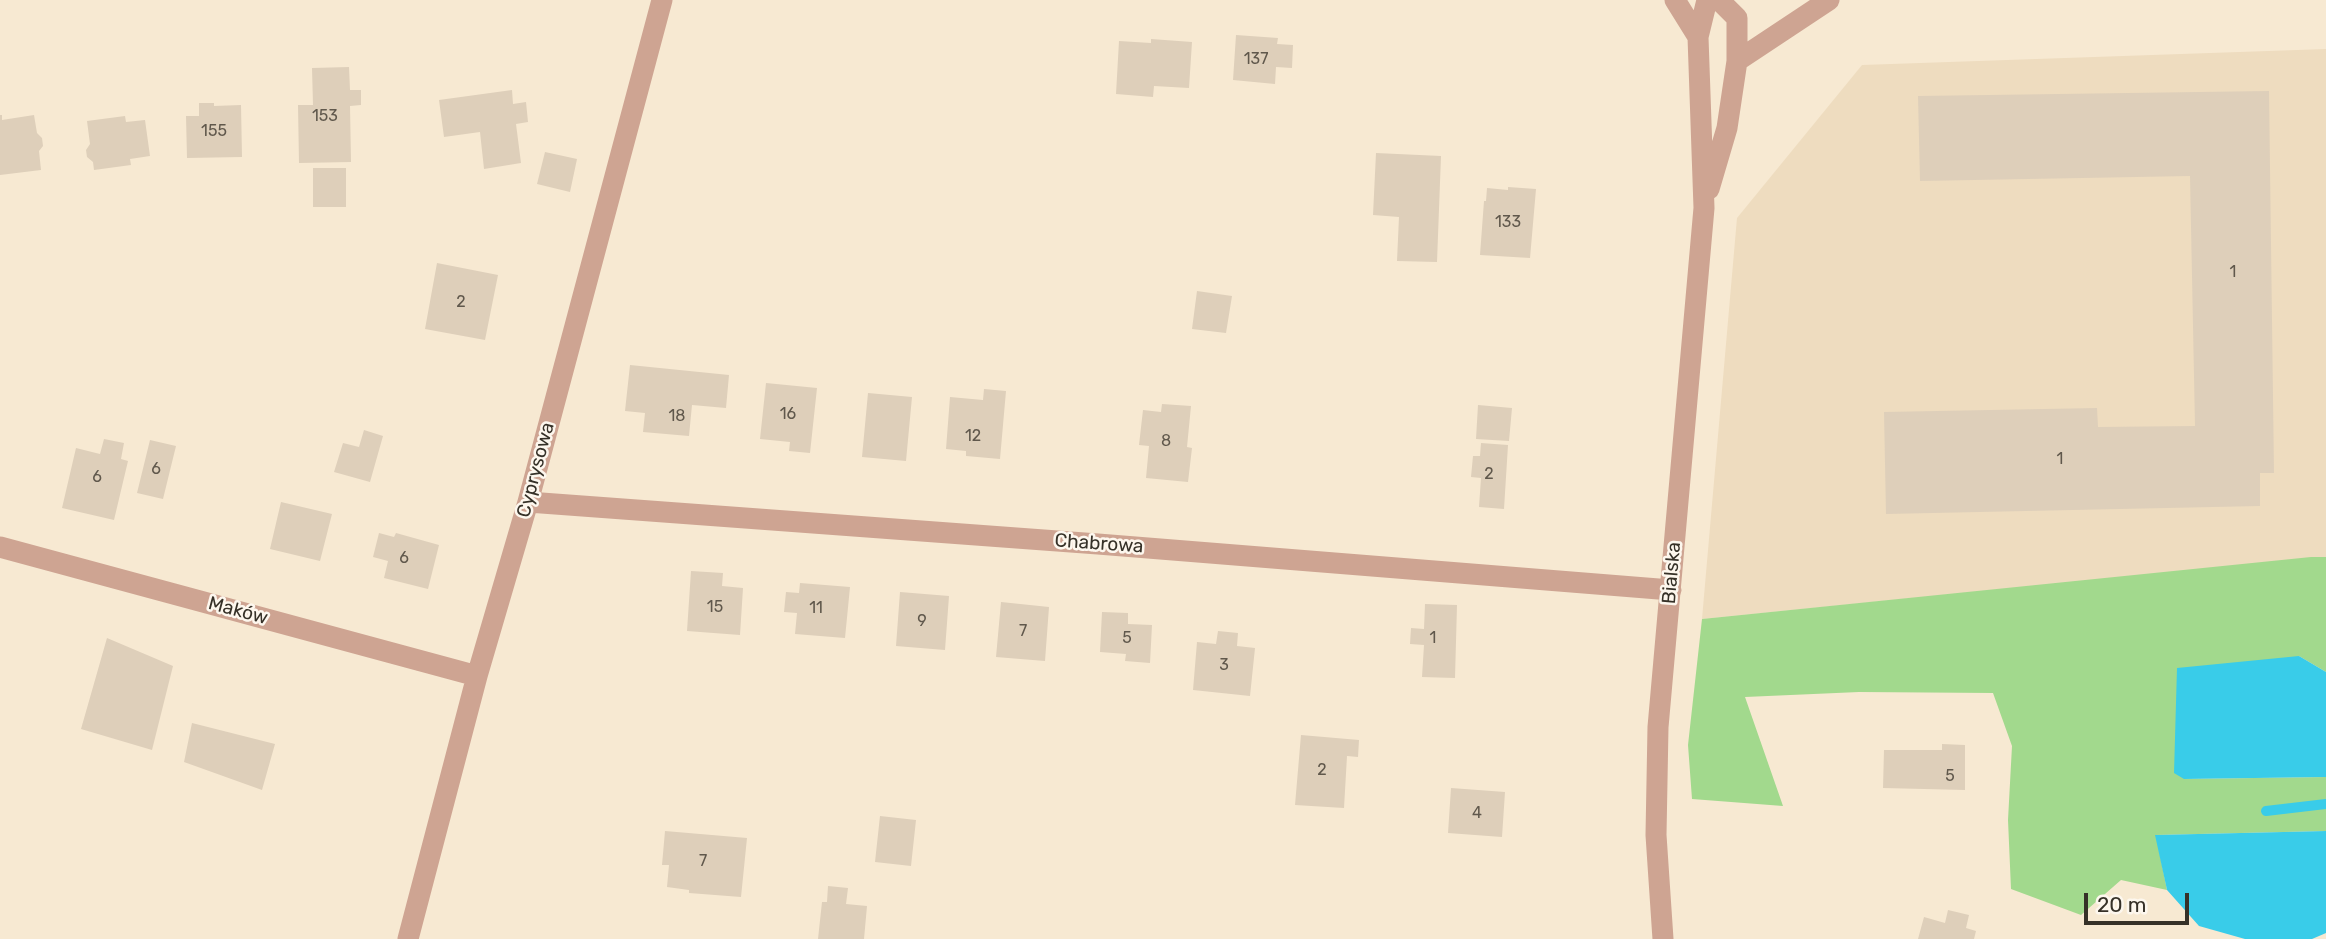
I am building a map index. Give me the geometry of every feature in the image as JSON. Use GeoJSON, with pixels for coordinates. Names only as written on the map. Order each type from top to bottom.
{"type":"FeatureCollection","features":[{"type":"Feature","properties":{"kind":"street","name":"Cyprysowa"},"geometry":{"type":"LineString","coordinates":[[408,939],[662,0]]}},
{"type":"Feature","properties":{"kind":"street","name":"Bialska"},"geometry":{"type":"LineString","coordinates":[[1675,0],[1698,37]]}},
{"type":"Feature","properties":{"kind":"street","name":"Bialska"},"geometry":{"type":"LineString","coordinates":[[1663,939],[1656,835],[1658,741],[1704,208],[1698,37],[1707,0]]}},
{"type":"Feature","properties":{"kind":"street","name":"Bialska"},"geometry":{"type":"LineString","coordinates":[[1704,208],[1727,128],[1737,61],[1737,18],[1719,0]]}},
{"type":"Feature","properties":{"kind":"street"},"geometry":{"type":"LineString","coordinates":[[1737,61],[1829,0]]}},
{"type":"Feature","properties":{"kind":"street","name":"Chabrowa"},"geometry":{"type":"LineString","coordinates":[[528,502],[1671,590]]}},
{"type":"Feature","properties":{"kind":"street","name":"Maków"},"geometry":{"type":"LineString","coordinates":[[0,547],[477,676]]}},
{"type":"Feature","properties":{"kind":"shaded area"},"geometry":{"type":"Polygon","coordinates":[[[2326,49],[2326,557],[1702,619],[1737,218],[1862,65],[2326,49]]]}},
{"type":"Feature","properties":{"kind":"green space"},"geometry":{"type":"Polygon","coordinates":[[[2326,557],[2326,672],[2299,656],[2184,779],[2326,777],[2326,831],[2156,835],[2167,890],[2121,880],[2081,915],[2011,889],[2008,820],[2012,746],[1993,693],[1859,692],[1745,697],[1783,806],[1692,799],[1688,745],[1702,619],[2326,557]]]}},
{"type":"Feature","properties":{"kind":"water"},"geometry":{"type":"Polygon","coordinates":[[[2299,656],[2326,672],[2326,777],[2184,779],[2174,773],[2177,668],[2299,656]]]}},
{"type":"Feature","properties":{"kind":"water"},"geometry":{"type":"Polygon","coordinates":[[[2326,831],[2326,933],[2312,939],[2245,939],[2199,926],[2167,890],[2155,835],[2326,831]]]}},
{"type":"Feature","properties":{"kind":"building"},"geometry":{"type":"Polygon","coordinates":[[[1236,35],[1278,38],[1277,44],[1293,45],[1292,68],[1276,67],[1275,84],[1233,80],[1236,35]]]}},
{"type":"Feature","properties":{"kind":"building"},"geometry":{"type":"Polygon","coordinates":[[[1151,39],[1192,42],[1189,88],[1154,86],[1153,97],[1116,94],[1119,41],[1151,43],[1151,39]]]}},
{"type":"Feature","properties":{"kind":"building"},"geometry":{"type":"Polygon","coordinates":[[[349,67],[350,90],[361,90],[361,105],[350,106],[351,162],[299,163],[298,105],[313,105],[312,68],[349,67]]]}},
{"type":"Feature","properties":{"kind":"building"},"geometry":{"type":"Polygon","coordinates":[[[512,90],[513,104],[526,102],[528,122],[516,124],[521,163],[484,169],[480,132],[444,137],[439,100],[512,90]]]}},
{"type":"Feature","properties":{"kind":"building"},"geometry":{"type":"Polygon","coordinates":[[[2269,91],[2274,473],[2260,473],[2260,506],[1886,514],[1884,412],[2097,408],[2098,427],[2195,426],[2190,176],[1920,181],[1918,96],[2269,91]]]}},
{"type":"Feature","properties":{"kind":"building"},"geometry":{"type":"Polygon","coordinates":[[[199,103],[214,103],[214,106],[241,105],[242,157],[187,158],[186,116],[199,116],[199,103]]]}},
{"type":"Feature","properties":{"kind":"building"},"geometry":{"type":"Polygon","coordinates":[[[0,115],[2,120],[34,115],[37,133],[42,138],[43,146],[39,151],[41,170],[0,175],[0,115]]]}},
{"type":"Feature","properties":{"kind":"building"},"geometry":{"type":"Polygon","coordinates":[[[125,116],[126,122],[145,120],[150,156],[130,159],[131,165],[94,170],[86,150],[90,144],[87,121],[125,116]]]}},
{"type":"Feature","properties":{"kind":"building"},"geometry":{"type":"Polygon","coordinates":[[[545,152],[577,159],[570,192],[537,184],[545,152]]]}},
{"type":"Feature","properties":{"kind":"building"},"geometry":{"type":"Polygon","coordinates":[[[1376,153],[1441,156],[1437,262],[1397,261],[1399,217],[1373,215],[1376,153]]]}},
{"type":"Feature","properties":{"kind":"building"},"geometry":{"type":"Polygon","coordinates":[[[313,168],[346,168],[346,207],[313,207],[313,168]]]}},
{"type":"Feature","properties":{"kind":"building"},"geometry":{"type":"Polygon","coordinates":[[[1508,187],[1536,189],[1530,258],[1480,255],[1487,188],[1508,190],[1508,187]]]}},
{"type":"Feature","properties":{"kind":"building"},"geometry":{"type":"Polygon","coordinates":[[[437,263],[498,275],[485,340],[425,329],[437,263]]]}},
{"type":"Feature","properties":{"kind":"building"},"geometry":{"type":"Polygon","coordinates":[[[1197,291],[1232,296],[1226,333],[1192,329],[1197,291]]]}},
{"type":"Feature","properties":{"kind":"building"},"geometry":{"type":"Polygon","coordinates":[[[630,365],[729,375],[726,408],[692,405],[689,436],[643,432],[645,413],[625,411],[630,365]]]}},
{"type":"Feature","properties":{"kind":"building"},"geometry":{"type":"Polygon","coordinates":[[[766,383],[817,388],[810,453],[789,451],[790,442],[760,439],[766,383]]]}},
{"type":"Feature","properties":{"kind":"building"},"geometry":{"type":"Polygon","coordinates":[[[984,389],[1006,391],[1000,459],[966,456],[966,451],[946,449],[950,397],[983,400],[984,389]]]}},
{"type":"Feature","properties":{"kind":"building"},"geometry":{"type":"Polygon","coordinates":[[[868,393],[912,397],[906,461],[862,457],[868,393]]]}},
{"type":"Feature","properties":{"kind":"building"},"geometry":{"type":"Polygon","coordinates":[[[1162,404],[1191,406],[1187,447],[1192,448],[1188,482],[1146,478],[1149,446],[1139,445],[1143,410],[1161,412],[1162,404]]]}},
{"type":"Feature","properties":{"kind":"building"},"geometry":{"type":"Polygon","coordinates":[[[1478,405],[1512,408],[1509,441],[1476,439],[1478,405]]]}},
{"type":"Feature","properties":{"kind":"building"},"geometry":{"type":"Polygon","coordinates":[[[364,430],[383,436],[370,482],[334,472],[343,443],[359,447],[364,430]]]}},
{"type":"Feature","properties":{"kind":"building"},"geometry":{"type":"Polygon","coordinates":[[[104,439],[124,443],[121,459],[128,461],[114,520],[62,508],[76,448],[100,454],[104,439]]]}},
{"type":"Feature","properties":{"kind":"building"},"geometry":{"type":"Polygon","coordinates":[[[150,440],[176,446],[163,499],[137,493],[150,440]]]}},
{"type":"Feature","properties":{"kind":"building"},"geometry":{"type":"Polygon","coordinates":[[[1481,443],[1508,445],[1504,509],[1479,507],[1481,478],[1471,477],[1473,456],[1480,456],[1481,443]]]}},
{"type":"Feature","properties":{"kind":"building"},"geometry":{"type":"Polygon","coordinates":[[[281,502],[332,514],[320,561],[270,549],[281,502]]]}},
{"type":"Feature","properties":{"kind":"building"},"geometry":{"type":"Polygon","coordinates":[[[379,533],[394,537],[396,533],[439,545],[428,589],[384,578],[388,561],[373,557],[379,533]]]}},
{"type":"Feature","properties":{"kind":"building"},"geometry":{"type":"Polygon","coordinates":[[[691,571],[723,573],[722,586],[743,588],[740,635],[687,631],[691,571]]]}},
{"type":"Feature","properties":{"kind":"building"},"geometry":{"type":"Polygon","coordinates":[[[800,583],[850,587],[845,638],[795,634],[797,613],[784,612],[786,592],[799,593],[800,583]]]}},
{"type":"Feature","properties":{"kind":"building"},"geometry":{"type":"Polygon","coordinates":[[[900,592],[949,596],[945,650],[896,646],[900,592]]]}},
{"type":"Feature","properties":{"kind":"building"},"geometry":{"type":"Polygon","coordinates":[[[1001,602],[1049,607],[1045,661],[996,657],[1001,602]]]}},
{"type":"Feature","properties":{"kind":"building"},"geometry":{"type":"Polygon","coordinates":[[[1425,604],[1457,605],[1455,678],[1422,677],[1424,645],[1410,644],[1411,628],[1424,629],[1425,604]]]}},
{"type":"Feature","properties":{"kind":"building"},"geometry":{"type":"Polygon","coordinates":[[[1102,612],[1128,613],[1128,624],[1152,625],[1150,663],[1125,661],[1126,654],[1100,652],[1102,612]]]}},
{"type":"Feature","properties":{"kind":"building"},"geometry":{"type":"Polygon","coordinates":[[[1218,631],[1238,633],[1237,646],[1255,648],[1250,696],[1193,690],[1197,642],[1216,644],[1218,631]]]}},
{"type":"Feature","properties":{"kind":"building"},"geometry":{"type":"Polygon","coordinates":[[[107,638],[173,666],[152,750],[81,729],[107,638]]]}},
{"type":"Feature","properties":{"kind":"building"},"geometry":{"type":"Polygon","coordinates":[[[192,723],[275,744],[262,790],[184,762],[192,723]]]}},
{"type":"Feature","properties":{"kind":"building"},"geometry":{"type":"Polygon","coordinates":[[[1301,735],[1359,740],[1358,757],[1347,756],[1344,808],[1295,805],[1301,735]]]}},
{"type":"Feature","properties":{"kind":"building"},"geometry":{"type":"Polygon","coordinates":[[[1942,744],[1965,745],[1965,790],[1883,788],[1884,750],[1942,750],[1942,744]]]}},
{"type":"Feature","properties":{"kind":"building"},"geometry":{"type":"Polygon","coordinates":[[[1451,788],[1505,792],[1502,837],[1448,833],[1451,788]]]}},
{"type":"Feature","properties":{"kind":"building"},"geometry":{"type":"Polygon","coordinates":[[[880,816],[916,820],[911,866],[875,862],[880,816]]]}},
{"type":"Feature","properties":{"kind":"building"},"geometry":{"type":"Polygon","coordinates":[[[665,831],[747,838],[741,897],[689,893],[689,890],[667,887],[669,865],[662,865],[665,831]]]}},
{"type":"Feature","properties":{"kind":"building"},"geometry":{"type":"Polygon","coordinates":[[[828,886],[848,888],[846,904],[867,906],[864,939],[818,939],[822,902],[827,902],[828,886]]]}},
{"type":"Feature","properties":{"kind":"building"},"geometry":{"type":"Polygon","coordinates":[[[1948,910],[1969,915],[1966,928],[1976,931],[1974,939],[1918,939],[1924,917],[1945,923],[1948,910]]]}},
{"type":"Feature","properties":{"kind":"waterway"},"geometry":{"type":"LineString","coordinates":[[2266,811],[2326,804]]}}]}
